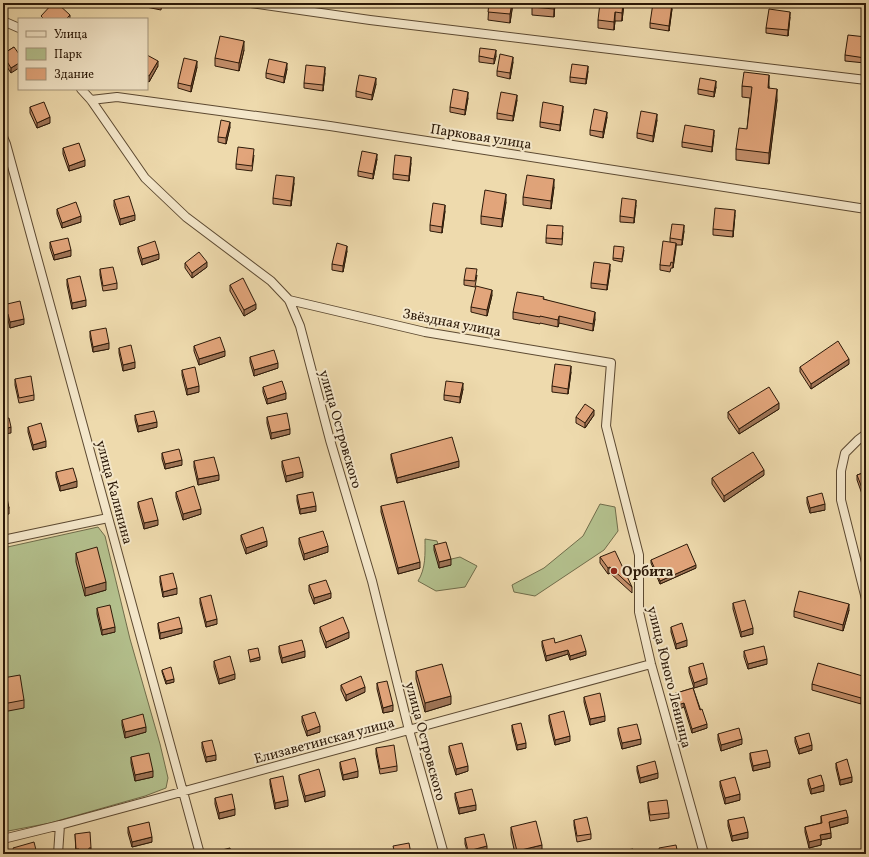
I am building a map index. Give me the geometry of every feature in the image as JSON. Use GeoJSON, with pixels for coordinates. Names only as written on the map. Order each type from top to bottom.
{"type":"FeatureCollection","features":[{"type":"Feature","properties":{"kind":"street"},"geometry":{"type":"LineString","coordinates":[[251,3],[370,20],[866,80]]}},
{"type":"Feature","properties":{"kind":"street"},"geometry":{"type":"LineString","coordinates":[[3,21],[18,28]]}},
{"type":"Feature","properties":{"kind":"street","name":"улица Островского"},"geometry":{"type":"LineString","coordinates":[[82,90],[145,178],[186,216],[271,281],[289,300],[300,326],[330,440],[372,581],[409,730],[444,854]]}},
{"type":"Feature","properties":{"kind":"street","name":"Парковая улица"},"geometry":{"type":"LineString","coordinates":[[90,100],[117,97],[330,126],[866,209]]}},
{"type":"Feature","properties":{"kind":"street","name":"улица Калинина"},"geometry":{"type":"LineString","coordinates":[[3,137],[200,854]]}},
{"type":"Feature","properties":{"kind":"street","name":"Звёздная улица"},"geometry":{"type":"LineString","coordinates":[[289,300],[425,332],[611,363]]}},
{"type":"Feature","properties":{"kind":"street","name":"улица Юного Ленинца"},"geometry":{"type":"LineString","coordinates":[[611,363],[606,426],[639,555],[638,612],[704,854]]}},
{"type":"Feature","properties":{"kind":"street"},"geometry":{"type":"LineString","coordinates":[[866,434],[845,453],[841,471],[841,500],[866,599]]}},
{"type":"Feature","properties":{"kind":"street"},"geometry":{"type":"LineString","coordinates":[[3,540],[108,518]]}},
{"type":"Feature","properties":{"kind":"street","name":"Елизаветинская улица"},"geometry":{"type":"LineString","coordinates":[[3,840],[651,664]]}},
{"type":"Feature","properties":{"kind":"street"},"geometry":{"type":"LineString","coordinates":[[58,854],[60,825]]}},
{"type":"Feature","properties":{"kind":"green space"},"geometry":{"type":"Polygon","coordinates":[[[600,504],[615,507],[618,531],[604,550],[535,596],[514,592],[512,585],[544,568],[583,536],[600,504]]]}},
{"type":"Feature","properties":{"kind":"green space"},"geometry":{"type":"Polygon","coordinates":[[[98,527],[105,536],[130,639],[160,744],[168,778],[166,788],[145,796],[50,823],[3,832],[3,548],[98,527]]]}},
{"type":"Feature","properties":{"kind":"green space"},"geometry":{"type":"Polygon","coordinates":[[[425,539],[437,541],[443,561],[460,557],[477,566],[465,587],[436,591],[418,581],[424,566],[425,539]]]}},
{"type":"Feature","properties":{"kind":"building"},"geometry":{"type":"Polygon","coordinates":[[[53,3],[57,3],[70,15],[67,18],[43,18],[41,16],[53,3]]]}},
{"type":"Feature","properties":{"kind":"building"},"geometry":{"type":"Polygon","coordinates":[[[489,3],[512,3],[510,14],[488,12],[489,3]]]}},
{"type":"Feature","properties":{"kind":"building"},"geometry":{"type":"Polygon","coordinates":[[[532,3],[554,3],[554,9],[532,7],[532,3]]]}},
{"type":"Feature","properties":{"kind":"building"},"geometry":{"type":"Polygon","coordinates":[[[600,3],[623,3],[622,13],[615,12],[614,22],[598,20],[600,3]]]}},
{"type":"Feature","properties":{"kind":"building"},"geometry":{"type":"Polygon","coordinates":[[[653,3],[672,4],[669,26],[650,23],[653,3]]]}},
{"type":"Feature","properties":{"kind":"building"},"geometry":{"type":"Polygon","coordinates":[[[769,9],[790,12],[788,30],[766,28],[769,9]]]}},
{"type":"Feature","properties":{"kind":"building"},"geometry":{"type":"Polygon","coordinates":[[[848,35],[866,37],[865,58],[845,55],[848,35]]]}},
{"type":"Feature","properties":{"kind":"building"},"geometry":{"type":"Polygon","coordinates":[[[220,36],[244,41],[239,63],[215,58],[220,36]]]}},
{"type":"Feature","properties":{"kind":"building"},"geometry":{"type":"Polygon","coordinates":[[[14,47],[18,53],[18,64],[11,68],[3,54],[14,47]]]}},
{"type":"Feature","properties":{"kind":"building"},"geometry":{"type":"Polygon","coordinates":[[[480,48],[496,50],[494,59],[479,56],[480,48]]]}},
{"type":"Feature","properties":{"kind":"building"},"geometry":{"type":"Polygon","coordinates":[[[500,54],[513,57],[510,73],[497,71],[500,54]]]}},
{"type":"Feature","properties":{"kind":"building"},"geometry":{"type":"Polygon","coordinates":[[[148,56],[158,61],[148,76],[148,56]]]}},
{"type":"Feature","properties":{"kind":"building"},"geometry":{"type":"Polygon","coordinates":[[[184,58],[197,61],[191,86],[178,83],[184,58]]]}},
{"type":"Feature","properties":{"kind":"building"},"geometry":{"type":"Polygon","coordinates":[[[269,59],[287,63],[284,77],[266,73],[269,59]]]}},
{"type":"Feature","properties":{"kind":"building"},"geometry":{"type":"Polygon","coordinates":[[[572,64],[588,66],[586,79],[570,77],[572,64]]]}},
{"type":"Feature","properties":{"kind":"building"},"geometry":{"type":"Polygon","coordinates":[[[306,65],[325,67],[323,85],[304,83],[306,65]]]}},
{"type":"Feature","properties":{"kind":"building"},"geometry":{"type":"Polygon","coordinates":[[[744,72],[769,75],[768,88],[777,89],[769,153],[736,149],[739,128],[747,129],[752,87],[742,86],[744,72]]]}},
{"type":"Feature","properties":{"kind":"building"},"geometry":{"type":"Polygon","coordinates":[[[359,75],[376,78],[372,95],[356,91],[359,75]]]}},
{"type":"Feature","properties":{"kind":"building"},"geometry":{"type":"Polygon","coordinates":[[[700,78],[716,81],[714,92],[698,89],[700,78]]]}},
{"type":"Feature","properties":{"kind":"building"},"geometry":{"type":"Polygon","coordinates":[[[453,89],[468,92],[465,110],[450,107],[453,89]]]}},
{"type":"Feature","properties":{"kind":"building"},"geometry":{"type":"Polygon","coordinates":[[[501,92],[517,95],[513,116],[497,113],[501,92]]]}},
{"type":"Feature","properties":{"kind":"building"},"geometry":{"type":"Polygon","coordinates":[[[44,102],[50,117],[37,123],[30,107],[44,102]]]}},
{"type":"Feature","properties":{"kind":"building"},"geometry":{"type":"Polygon","coordinates":[[[543,102],[563,106],[560,125],[540,122],[543,102]]]}},
{"type":"Feature","properties":{"kind":"building"},"geometry":{"type":"Polygon","coordinates":[[[594,109],[607,112],[603,132],[590,130],[594,109]]]}},
{"type":"Feature","properties":{"kind":"building"},"geometry":{"type":"Polygon","coordinates":[[[641,111],[657,114],[653,136],[637,133],[641,111]]]}},
{"type":"Feature","properties":{"kind":"building"},"geometry":{"type":"Polygon","coordinates":[[[221,120],[230,122],[226,138],[218,137],[221,120]]]}},
{"type":"Feature","properties":{"kind":"building"},"geometry":{"type":"Polygon","coordinates":[[[685,125],[714,130],[712,147],[682,142],[685,125]]]}},
{"type":"Feature","properties":{"kind":"building"},"geometry":{"type":"Polygon","coordinates":[[[79,143],[85,160],[69,166],[63,148],[79,143]]]}},
{"type":"Feature","properties":{"kind":"building"},"geometry":{"type":"Polygon","coordinates":[[[238,147],[254,149],[252,166],[236,164],[238,147]]]}},
{"type":"Feature","properties":{"kind":"building"},"geometry":{"type":"Polygon","coordinates":[[[362,151],[377,154],[373,174],[358,171],[362,151]]]}},
{"type":"Feature","properties":{"kind":"building"},"geometry":{"type":"Polygon","coordinates":[[[395,155],[411,157],[409,176],[393,174],[395,155]]]}},
{"type":"Feature","properties":{"kind":"building"},"geometry":{"type":"Polygon","coordinates":[[[276,175],[294,177],[291,201],[273,198],[276,175]]]}},
{"type":"Feature","properties":{"kind":"building"},"geometry":{"type":"Polygon","coordinates":[[[527,175],[554,179],[551,201],[523,197],[527,175]]]}},
{"type":"Feature","properties":{"kind":"building"},"geometry":{"type":"Polygon","coordinates":[[[485,190],[506,194],[502,219],[481,216],[485,190]]]}},
{"type":"Feature","properties":{"kind":"building"},"geometry":{"type":"Polygon","coordinates":[[[129,196],[135,215],[120,219],[114,200],[129,196]]]}},
{"type":"Feature","properties":{"kind":"building"},"geometry":{"type":"Polygon","coordinates":[[[622,198],[636,200],[634,218],[620,216],[622,198]]]}},
{"type":"Feature","properties":{"kind":"building"},"geometry":{"type":"Polygon","coordinates":[[[76,202],[81,216],[62,223],[57,209],[76,202]]]}},
{"type":"Feature","properties":{"kind":"building"},"geometry":{"type":"Polygon","coordinates":[[[433,203],[445,205],[442,227],[430,225],[433,203]]]}},
{"type":"Feature","properties":{"kind":"building"},"geometry":{"type":"Polygon","coordinates":[[[715,208],[735,210],[733,231],[713,229],[715,208]]]}},
{"type":"Feature","properties":{"kind":"building"},"geometry":{"type":"Polygon","coordinates":[[[672,224],[684,225],[682,240],[670,238],[672,224]]]}},
{"type":"Feature","properties":{"kind":"building"},"geometry":{"type":"Polygon","coordinates":[[[547,225],[563,226],[562,239],[546,238],[547,225]]]}},
{"type":"Feature","properties":{"kind":"building"},"geometry":{"type":"Polygon","coordinates":[[[68,238],[71,250],[54,255],[50,242],[68,238]]]}},
{"type":"Feature","properties":{"kind":"building"},"geometry":{"type":"Polygon","coordinates":[[[155,241],[159,254],[142,259],[138,247],[155,241]]]}},
{"type":"Feature","properties":{"kind":"building"},"geometry":{"type":"Polygon","coordinates":[[[663,241],[676,243],[673,263],[671,262],[670,266],[660,265],[663,241]]]}},
{"type":"Feature","properties":{"kind":"building"},"geometry":{"type":"Polygon","coordinates":[[[337,243],[347,246],[343,266],[332,264],[337,243]]]}},
{"type":"Feature","properties":{"kind":"building"},"geometry":{"type":"Polygon","coordinates":[[[614,246],[624,247],[622,259],[613,258],[614,246]]]}},
{"type":"Feature","properties":{"kind":"building"},"geometry":{"type":"Polygon","coordinates":[[[199,252],[207,262],[192,273],[185,263],[199,252]]]}},
{"type":"Feature","properties":{"kind":"building"},"geometry":{"type":"Polygon","coordinates":[[[594,262],[610,264],[607,285],[591,283],[594,262]]]}},
{"type":"Feature","properties":{"kind":"building"},"geometry":{"type":"Polygon","coordinates":[[[113,267],[117,283],[103,286],[100,269],[113,267]]]}},
{"type":"Feature","properties":{"kind":"building"},"geometry":{"type":"Polygon","coordinates":[[[466,268],[477,269],[475,281],[464,280],[466,268]]]}},
{"type":"Feature","properties":{"kind":"building"},"geometry":{"type":"Polygon","coordinates":[[[80,276],[86,300],[72,303],[67,279],[80,276]]]}},
{"type":"Feature","properties":{"kind":"building"},"geometry":{"type":"Polygon","coordinates":[[[243,278],[256,304],[244,310],[230,285],[243,278]]]}},
{"type":"Feature","properties":{"kind":"building"},"geometry":{"type":"Polygon","coordinates":[[[476,286],[492,290],[487,310],[471,307],[476,286]]]}},
{"type":"Feature","properties":{"kind":"building"},"geometry":{"type":"Polygon","coordinates":[[[517,292],[544,297],[543,299],[595,312],[593,324],[559,316],[558,320],[513,312],[517,292]]]}},
{"type":"Feature","properties":{"kind":"building"},"geometry":{"type":"Polygon","coordinates":[[[20,301],[24,319],[10,322],[8,314],[3,315],[3,305],[20,301]]]}},
{"type":"Feature","properties":{"kind":"building"},"geometry":{"type":"Polygon","coordinates":[[[106,328],[109,343],[93,347],[90,331],[106,328]]]}},
{"type":"Feature","properties":{"kind":"building"},"geometry":{"type":"Polygon","coordinates":[[[220,337],[225,351],[199,359],[194,346],[220,337]]]}},
{"type":"Feature","properties":{"kind":"building"},"geometry":{"type":"Polygon","coordinates":[[[838,341],[849,359],[811,384],[800,367],[838,341]]]}},
{"type":"Feature","properties":{"kind":"building"},"geometry":{"type":"Polygon","coordinates":[[[131,345],[135,362],[123,365],[119,348],[131,345]]]}},
{"type":"Feature","properties":{"kind":"building"},"geometry":{"type":"Polygon","coordinates":[[[274,350],[278,363],[254,370],[250,357],[274,350]]]}},
{"type":"Feature","properties":{"kind":"building"},"geometry":{"type":"Polygon","coordinates":[[[555,364],[571,366],[568,389],[552,386],[555,364]]]}},
{"type":"Feature","properties":{"kind":"building"},"geometry":{"type":"Polygon","coordinates":[[[195,367],[199,386],[187,389],[182,370],[195,367]]]}},
{"type":"Feature","properties":{"kind":"building"},"geometry":{"type":"Polygon","coordinates":[[[31,376],[34,395],[19,398],[15,379],[31,376]]]}},
{"type":"Feature","properties":{"kind":"building"},"geometry":{"type":"Polygon","coordinates":[[[282,381],[286,393],[267,399],[263,387],[282,381]]]}},
{"type":"Feature","properties":{"kind":"building"},"geometry":{"type":"Polygon","coordinates":[[[446,381],[463,383],[460,397],[444,395],[446,381]]]}},
{"type":"Feature","properties":{"kind":"building"},"geometry":{"type":"Polygon","coordinates":[[[769,387],[779,403],[739,429],[728,412],[769,387]]]}},
{"type":"Feature","properties":{"kind":"building"},"geometry":{"type":"Polygon","coordinates":[[[585,404],[594,410],[585,423],[576,417],[585,404]]]}},
{"type":"Feature","properties":{"kind":"building"},"geometry":{"type":"Polygon","coordinates":[[[154,411],[157,422],[138,426],[135,415],[154,411]]]}},
{"type":"Feature","properties":{"kind":"building"},"geometry":{"type":"Polygon","coordinates":[[[287,413],[290,429],[271,433],[267,417],[287,413]]]}},
{"type":"Feature","properties":{"kind":"building"},"geometry":{"type":"Polygon","coordinates":[[[9,418],[11,427],[3,431],[3,419],[9,418]]]}},
{"type":"Feature","properties":{"kind":"building"},"geometry":{"type":"Polygon","coordinates":[[[41,423],[46,441],[33,445],[28,427],[41,423]]]}},
{"type":"Feature","properties":{"kind":"building"},"geometry":{"type":"Polygon","coordinates":[[[452,437],[459,461],[397,478],[391,454],[452,437]]]}},
{"type":"Feature","properties":{"kind":"building"},"geometry":{"type":"Polygon","coordinates":[[[179,449],[182,460],[165,464],[162,453],[179,449]]]}},
{"type":"Feature","properties":{"kind":"building"},"geometry":{"type":"Polygon","coordinates":[[[753,452],[764,470],[724,496],[712,478],[753,452]]]}},
{"type":"Feature","properties":{"kind":"building"},"geometry":{"type":"Polygon","coordinates":[[[214,457],[219,475],[198,479],[194,461],[214,457]]]}},
{"type":"Feature","properties":{"kind":"building"},"geometry":{"type":"Polygon","coordinates":[[[299,457],[303,472],[286,476],[282,461],[299,457]]]}},
{"type":"Feature","properties":{"kind":"building"},"geometry":{"type":"Polygon","coordinates":[[[73,468],[77,481],[60,486],[56,472],[73,468]]]}},
{"type":"Feature","properties":{"kind":"building"},"geometry":{"type":"Polygon","coordinates":[[[866,472],[866,487],[862,488],[857,475],[866,472]]]}},
{"type":"Feature","properties":{"kind":"building"},"geometry":{"type":"Polygon","coordinates":[[[194,486],[201,509],[183,514],[176,492],[194,486]]]}},
{"type":"Feature","properties":{"kind":"building"},"geometry":{"type":"Polygon","coordinates":[[[3,488],[5,488],[9,508],[3,509],[3,488]]]}},
{"type":"Feature","properties":{"kind":"building"},"geometry":{"type":"Polygon","coordinates":[[[313,492],[316,506],[300,509],[297,495],[313,492]]]}},
{"type":"Feature","properties":{"kind":"building"},"geometry":{"type":"Polygon","coordinates":[[[822,493],[825,504],[810,508],[807,497],[822,493]]]}},
{"type":"Feature","properties":{"kind":"building"},"geometry":{"type":"Polygon","coordinates":[[[152,498],[158,520],[144,523],[138,502],[152,498]]]}},
{"type":"Feature","properties":{"kind":"building"},"geometry":{"type":"Polygon","coordinates":[[[404,501],[420,562],[398,568],[381,506],[404,501]]]}},
{"type":"Feature","properties":{"kind":"building"},"geometry":{"type":"Polygon","coordinates":[[[263,527],[267,541],[246,548],[241,535],[263,527]]]}},
{"type":"Feature","properties":{"kind":"building"},"geometry":{"type":"Polygon","coordinates":[[[323,531],[328,546],[304,554],[299,538],[323,531]]]}},
{"type":"Feature","properties":{"kind":"building"},"geometry":{"type":"Polygon","coordinates":[[[446,542],[451,559],[439,562],[434,545],[446,542]]]}},
{"type":"Feature","properties":{"kind":"building"},"geometry":{"type":"Polygon","coordinates":[[[687,544],[696,565],[660,581],[651,560],[687,544]]]}},
{"type":"Feature","properties":{"kind":"building"},"geometry":{"type":"Polygon","coordinates":[[[97,547],[106,582],[85,588],[76,553],[97,547]]]}},
{"type":"Feature","properties":{"kind":"building"},"geometry":{"type":"Polygon","coordinates":[[[615,551],[632,587],[610,567],[608,568],[600,557],[615,551]]]}},
{"type":"Feature","properties":{"kind":"building"},"geometry":{"type":"Polygon","coordinates":[[[173,573],[177,588],[163,592],[160,576],[173,573]]]}},
{"type":"Feature","properties":{"kind":"building"},"geometry":{"type":"Polygon","coordinates":[[[326,580],[331,593],[314,598],[309,585],[326,580]]]}},
{"type":"Feature","properties":{"kind":"building"},"geometry":{"type":"Polygon","coordinates":[[[799,591],[849,604],[843,625],[794,611],[799,591]]]}},
{"type":"Feature","properties":{"kind":"building"},"geometry":{"type":"Polygon","coordinates":[[[211,595],[217,619],[206,622],[200,598],[211,595]]]}},
{"type":"Feature","properties":{"kind":"building"},"geometry":{"type":"Polygon","coordinates":[[[745,600],[753,628],[741,632],[733,603],[745,600]]]}},
{"type":"Feature","properties":{"kind":"building"},"geometry":{"type":"Polygon","coordinates":[[[110,605],[115,627],[102,630],[97,608],[110,605]]]}},
{"type":"Feature","properties":{"kind":"building"},"geometry":{"type":"Polygon","coordinates":[[[179,617],[182,628],[160,633],[158,623],[179,617]]]}},
{"type":"Feature","properties":{"kind":"building"},"geometry":{"type":"Polygon","coordinates":[[[343,617],[349,632],[326,642],[320,627],[343,617]]]}},
{"type":"Feature","properties":{"kind":"building"},"geometry":{"type":"Polygon","coordinates":[[[682,623],[687,640],[676,644],[671,627],[682,623]]]}},
{"type":"Feature","properties":{"kind":"building"},"geometry":{"type":"Polygon","coordinates":[[[581,635],[586,651],[570,656],[568,650],[546,656],[542,641],[554,638],[555,643],[581,635]]]}},
{"type":"Feature","properties":{"kind":"building"},"geometry":{"type":"Polygon","coordinates":[[[302,640],[305,651],[282,658],[279,646],[302,640]]]}},
{"type":"Feature","properties":{"kind":"building"},"geometry":{"type":"Polygon","coordinates":[[[764,646],[767,659],[748,664],[744,651],[764,646]]]}},
{"type":"Feature","properties":{"kind":"building"},"geometry":{"type":"Polygon","coordinates":[[[258,648],[260,657],[250,660],[248,650],[258,648]]]}},
{"type":"Feature","properties":{"kind":"building"},"geometry":{"type":"Polygon","coordinates":[[[230,656],[235,674],[219,679],[214,661],[230,656]]]}},
{"type":"Feature","properties":{"kind":"building"},"geometry":{"type":"Polygon","coordinates":[[[703,663],[707,678],[694,683],[689,667],[703,663]]]}},
{"type":"Feature","properties":{"kind":"building"},"geometry":{"type":"Polygon","coordinates":[[[818,663],[866,677],[861,698],[812,684],[818,663]]]}},
{"type":"Feature","properties":{"kind":"building"},"geometry":{"type":"Polygon","coordinates":[[[442,664],[451,696],[425,703],[416,671],[442,664]]]}},
{"type":"Feature","properties":{"kind":"building"},"geometry":{"type":"Polygon","coordinates":[[[171,667],[174,679],[166,681],[162,670],[171,667]]]}},
{"type":"Feature","properties":{"kind":"building"},"geometry":{"type":"Polygon","coordinates":[[[20,675],[24,700],[3,704],[3,678],[20,675]]]}},
{"type":"Feature","properties":{"kind":"building"},"geometry":{"type":"Polygon","coordinates":[[[361,676],[365,687],[346,695],[341,685],[361,676]]]}},
{"type":"Feature","properties":{"kind":"building"},"geometry":{"type":"Polygon","coordinates":[[[387,681],[393,705],[383,708],[377,683],[387,681]]]}},
{"type":"Feature","properties":{"kind":"building"},"geometry":{"type":"Polygon","coordinates":[[[693,688],[700,710],[702,709],[707,724],[692,729],[684,703],[674,706],[670,695],[693,688]]]}},
{"type":"Feature","properties":{"kind":"building"},"geometry":{"type":"Polygon","coordinates":[[[600,693],[605,716],[590,719],[584,697],[600,693]]]}},
{"type":"Feature","properties":{"kind":"building"},"geometry":{"type":"Polygon","coordinates":[[[564,711],[570,736],[555,740],[549,715],[564,711]]]}},
{"type":"Feature","properties":{"kind":"building"},"geometry":{"type":"Polygon","coordinates":[[[315,712],[320,726],[307,731],[302,716],[315,712]]]}},
{"type":"Feature","properties":{"kind":"building"},"geometry":{"type":"Polygon","coordinates":[[[143,714],[146,727],[125,732],[122,720],[143,714]]]}},
{"type":"Feature","properties":{"kind":"building"},"geometry":{"type":"Polygon","coordinates":[[[521,723],[526,743],[517,745],[512,725],[521,723]]]}},
{"type":"Feature","properties":{"kind":"building"},"geometry":{"type":"Polygon","coordinates":[[[637,724],[641,739],[622,743],[618,728],[637,724]]]}},
{"type":"Feature","properties":{"kind":"building"},"geometry":{"type":"Polygon","coordinates":[[[739,728],[742,739],[721,745],[718,734],[739,728]]]}},
{"type":"Feature","properties":{"kind":"building"},"geometry":{"type":"Polygon","coordinates":[[[809,733],[812,745],[799,749],[795,737],[809,733]]]}},
{"type":"Feature","properties":{"kind":"building"},"geometry":{"type":"Polygon","coordinates":[[[212,740],[216,755],[206,757],[202,742],[212,740]]]}},
{"type":"Feature","properties":{"kind":"building"},"geometry":{"type":"Polygon","coordinates":[[[462,743],[468,766],[456,769],[449,746],[462,743]]]}},
{"type":"Feature","properties":{"kind":"building"},"geometry":{"type":"Polygon","coordinates":[[[394,745],[397,766],[380,769],[376,748],[394,745]]]}},
{"type":"Feature","properties":{"kind":"building"},"geometry":{"type":"Polygon","coordinates":[[[767,750],[770,762],[753,766],[750,753],[767,750]]]}},
{"type":"Feature","properties":{"kind":"building"},"geometry":{"type":"Polygon","coordinates":[[[149,753],[153,771],[135,775],[131,757],[149,753]]]}},
{"type":"Feature","properties":{"kind":"building"},"geometry":{"type":"Polygon","coordinates":[[[355,758],[358,771],[343,775],[340,762],[355,758]]]}},
{"type":"Feature","properties":{"kind":"building"},"geometry":{"type":"Polygon","coordinates":[[[847,759],[852,777],[840,780],[836,763],[847,759]]]}},
{"type":"Feature","properties":{"kind":"building"},"geometry":{"type":"Polygon","coordinates":[[[655,761],[658,773],[640,778],[637,766],[655,761]]]}},
{"type":"Feature","properties":{"kind":"building"},"geometry":{"type":"Polygon","coordinates":[[[319,769],[325,791],[305,796],[299,775],[319,769]]]}},
{"type":"Feature","properties":{"kind":"building"},"geometry":{"type":"Polygon","coordinates":[[[821,775],[824,785],[811,789],[808,779],[821,775]]]}},
{"type":"Feature","properties":{"kind":"building"},"geometry":{"type":"Polygon","coordinates":[[[283,776],[288,800],[275,803],[270,779],[283,776]]]}},
{"type":"Feature","properties":{"kind":"building"},"geometry":{"type":"Polygon","coordinates":[[[735,777],[740,794],[725,798],[720,781],[735,777]]]}},
{"type":"Feature","properties":{"kind":"building"},"geometry":{"type":"Polygon","coordinates":[[[472,789],[476,805],[459,808],[455,793],[472,789]]]}},
{"type":"Feature","properties":{"kind":"building"},"geometry":{"type":"Polygon","coordinates":[[[232,794],[235,809],[219,813],[215,798],[232,794]]]}},
{"type":"Feature","properties":{"kind":"building"},"geometry":{"type":"Polygon","coordinates":[[[667,800],[669,813],[650,815],[648,802],[667,800]]]}},
{"type":"Feature","properties":{"kind":"building"},"geometry":{"type":"Polygon","coordinates":[[[846,810],[848,817],[829,822],[831,833],[820,835],[821,839],[809,842],[805,827],[822,823],[821,816],[846,810]]]}},
{"type":"Feature","properties":{"kind":"building"},"geometry":{"type":"Polygon","coordinates":[[[587,817],[591,834],[577,836],[574,820],[587,817]]]}},
{"type":"Feature","properties":{"kind":"building"},"geometry":{"type":"Polygon","coordinates":[[[744,817],[748,832],[732,836],[728,820],[744,817]]]}},
{"type":"Feature","properties":{"kind":"building"},"geometry":{"type":"Polygon","coordinates":[[[536,821],[542,845],[517,851],[511,827],[536,821]]]}},
{"type":"Feature","properties":{"kind":"building"},"geometry":{"type":"Polygon","coordinates":[[[149,822],[152,837],[132,842],[128,827],[149,822]]]}},
{"type":"Feature","properties":{"kind":"building"},"geometry":{"type":"Polygon","coordinates":[[[90,832],[91,848],[89,848],[88,854],[78,854],[79,849],[76,849],[75,834],[90,832]]]}},
{"type":"Feature","properties":{"kind":"building"},"geometry":{"type":"Polygon","coordinates":[[[484,834],[487,846],[468,851],[465,838],[484,834]]]}},
{"type":"Feature","properties":{"kind":"building"},"geometry":{"type":"Polygon","coordinates":[[[34,842],[37,854],[15,854],[13,848],[34,842]]]}},
{"type":"Feature","properties":{"kind":"building"},"geometry":{"type":"Polygon","coordinates":[[[409,843],[411,854],[395,854],[393,846],[409,843]]]}},
{"type":"Feature","properties":{"kind":"building"},"geometry":{"type":"Polygon","coordinates":[[[676,845],[678,854],[660,854],[659,848],[676,845]]]}},
{"type":"Feature","properties":{"kind":"building"},"geometry":{"type":"Polygon","coordinates":[[[230,848],[231,854],[218,854],[218,851],[230,848]]]}},
{"type":"Feature","properties":{"kind":"building"},"geometry":{"type":"Polygon","coordinates":[[[633,849],[634,854],[615,854],[615,852],[633,849]]]}},
{"type":"Feature","properties":{"kind":"place","name":"Орбита"},"geometry":{"type":"Point","coordinates":[614,571]}}]}
